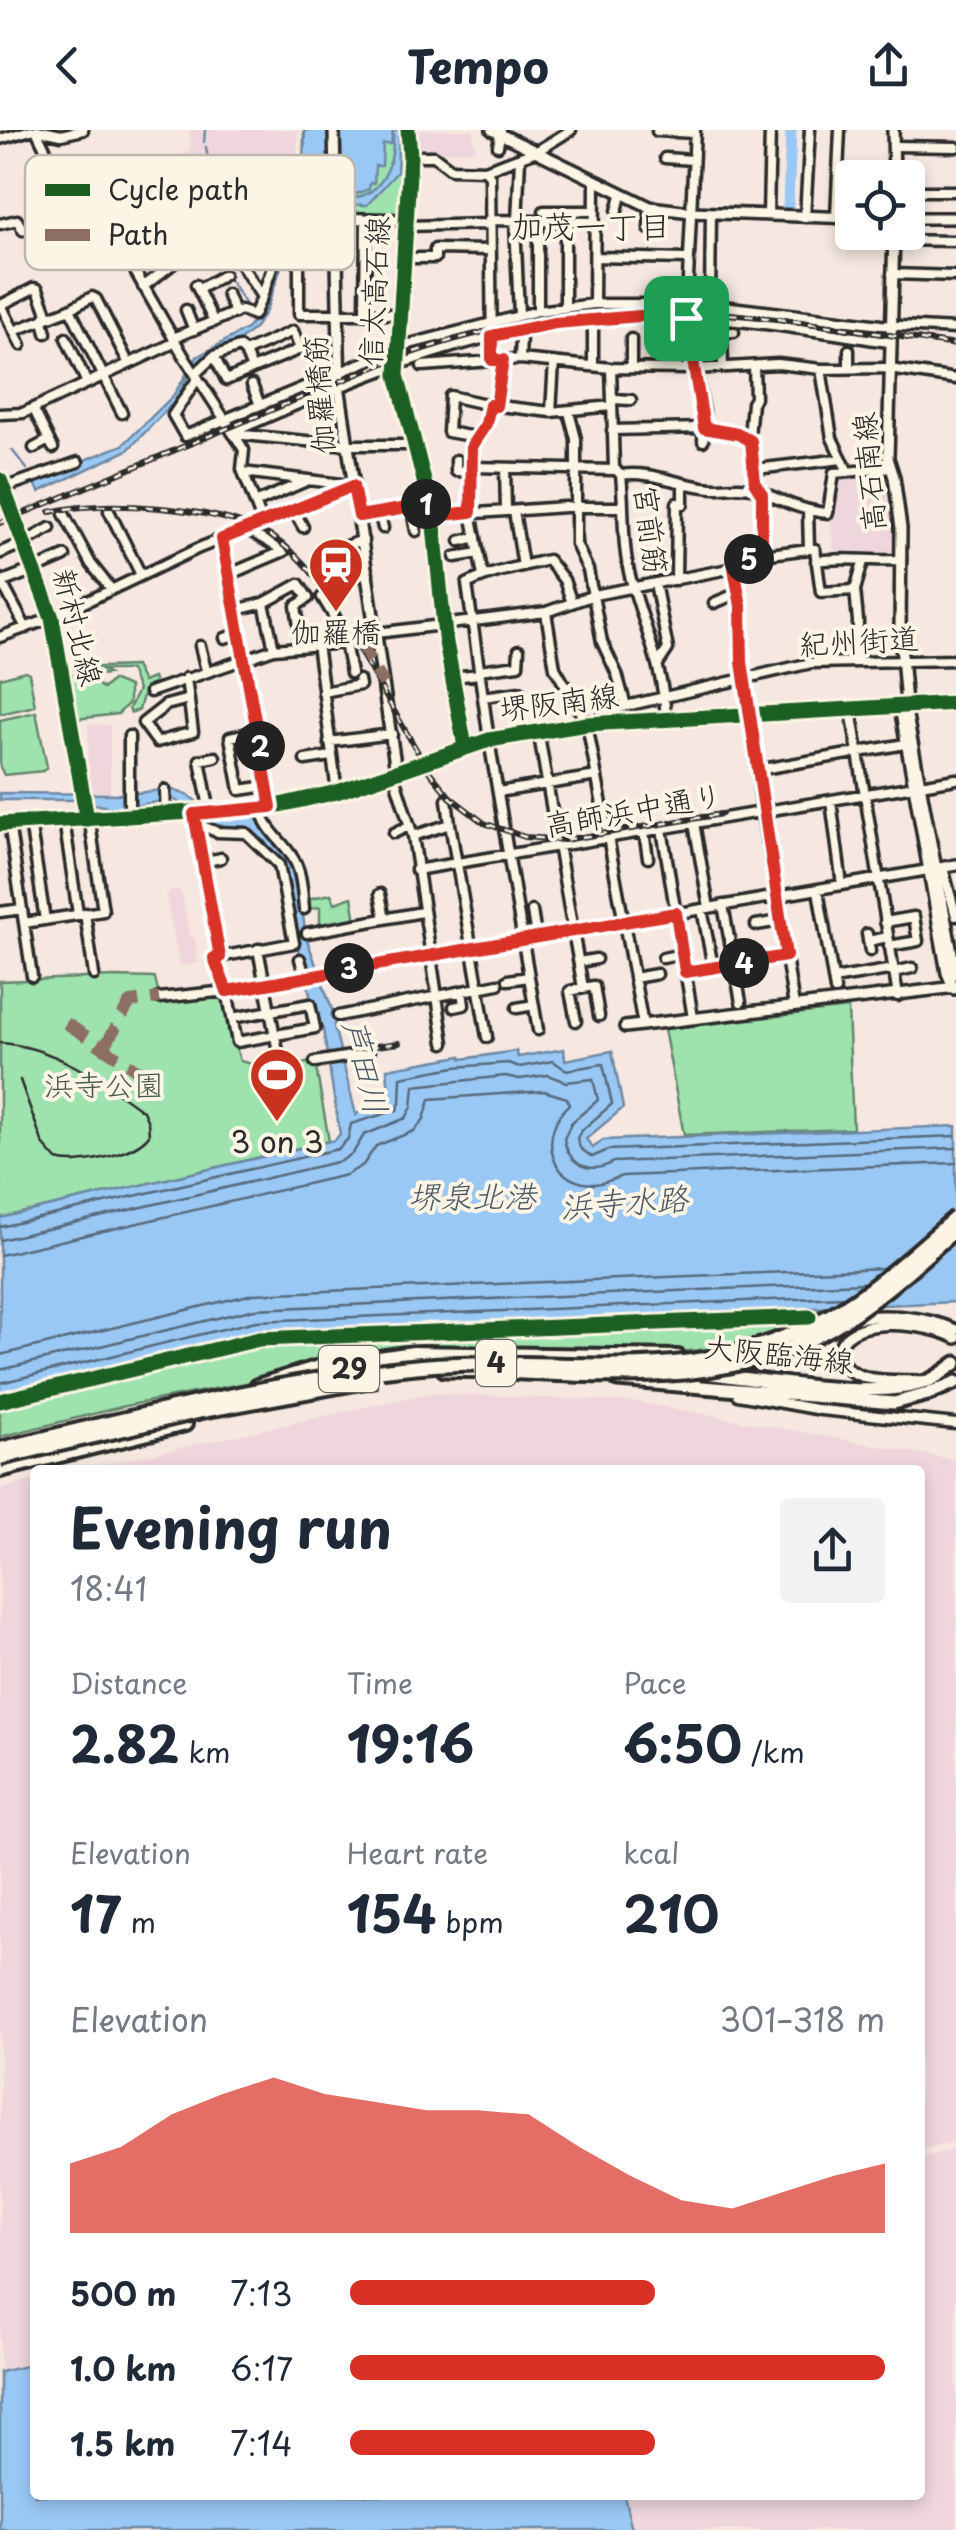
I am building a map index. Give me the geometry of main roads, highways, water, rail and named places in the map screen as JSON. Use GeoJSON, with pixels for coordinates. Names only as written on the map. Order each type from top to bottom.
{"type":"FeatureCollection","features":[{"type":"Feature","properties":{"kind":"highway","name":"4"},"geometry":{"type":"LineString","coordinates":[[0,1447],[220,1399],[402,1367],[504,1363],[660,1366],[712,1360],[762,1347],[833,1314],[879,1282],[956,1217]]}},
{"type":"Feature","properties":{"kind":"highway","name":"4"},"geometry":{"type":"LineString","coordinates":[[0,1464],[202,1412],[330,1386],[437,1372],[642,1376],[690,1373],[743,1363],[800,1344],[849,1317],[956,1229]]}},
{"type":"Feature","properties":{"kind":"highway","name":"4"},"geometry":{"type":"LineString","coordinates":[[248,1389],[319,1366],[413,1353],[640,1358],[712,1354],[760,1344],[833,1314]]}},
{"type":"Feature","properties":{"kind":"main road","name":"信太高石線"},"geometry":{"type":"LineString","coordinates":[[408,130],[410,156],[396,366],[401,401],[432,510],[443,624],[465,748]]}},
{"type":"Feature","properties":{"kind":"main road","name":"堺阪南線"},"geometry":{"type":"LineString","coordinates":[[4,824],[129,812],[195,818],[210,812],[266,808],[337,792],[489,740],[591,723],[956,703]]}},
{"type":"Feature","properties":{"kind":"main road","name":"大阪臨海線"},"geometry":{"type":"LineString","coordinates":[[0,1447],[248,1389],[366,1366],[444,1357],[560,1359],[860,1389],[928,1382],[956,1363]]}},
{"type":"Feature","properties":{"kind":"main road","name":"大阪臨海線"},"geometry":{"type":"LineString","coordinates":[[0,1464],[394,1374],[450,1370],[530,1372],[894,1402],[956,1382]]}},
{"type":"Feature","properties":{"kind":"water"},"geometry":{"type":"Polygon","coordinates":[[[305,130],[399,130],[397,172],[367,205],[355,204],[355,197],[368,193],[383,178],[392,156],[393,131],[391,144],[383,144],[382,166],[375,166],[374,183],[355,194],[355,155],[304,155],[305,130]]]}},
{"type":"Feature","properties":{"kind":"water"},"geometry":{"type":"Polygon","coordinates":[[[275,270],[280,270],[266,311],[254,329],[201,360],[175,401],[128,450],[39,492],[34,480],[123,445],[173,396],[197,357],[248,328],[262,309],[275,270]]]}},
{"type":"Feature","properties":{"kind":"water","name":"堺泉北港"},"geometry":{"type":"Polygon","coordinates":[[[170,789],[188,795],[221,820],[256,817],[290,857],[297,872],[306,937],[335,1018],[356,1115],[367,1105],[390,1103],[387,1069],[461,1056],[462,1059],[516,1051],[518,1057],[564,1049],[565,1060],[612,1051],[623,1108],[586,1139],[593,1148],[603,1140],[956,1126],[956,1302],[256,1331],[0,1394],[0,1218],[335,1140],[340,1134],[323,1029],[317,1027],[291,926],[285,876],[250,830],[212,828],[172,799],[117,809],[77,800],[0,800],[0,793],[128,794],[170,789]]]}},
{"type":"Feature","properties":{"kind":"water"},"geometry":{"type":"Polygon","coordinates":[[[30,2365],[30,2500],[625,2500],[632,2530],[0,2530],[0,2372],[30,2365]]]}},
{"type":"Feature","properties":{"kind":"waterway"},"geometry":{"type":"LineString","coordinates":[[204,142],[205,130]]}},
{"type":"Feature","properties":{"kind":"waterway"},"geometry":{"type":"LineString","coordinates":[[788,207],[791,130]]}},
{"type":"Feature","properties":{"kind":"waterway"},"geometry":{"type":"LineString","coordinates":[[206,147],[207,155]]}},
{"type":"Feature","properties":{"kind":"waterway"},"geometry":{"type":"LineString","coordinates":[[223,270],[248,308]]}},
{"type":"Feature","properties":{"kind":"waterway"},"geometry":{"type":"LineString","coordinates":[[12,450],[27,469]]}},
{"type":"Feature","properties":{"kind":"tram line"},"geometry":{"type":"LineString","coordinates":[[0,1043],[38,1051],[93,1077],[143,1111],[149,1135],[132,1148],[106,1157],[78,1162],[57,1160],[43,1144],[20,1080]]}},
{"type":"Feature","properties":{"kind":"railway"},"geometry":{"type":"LineString","coordinates":[[0,523],[394,359],[463,337],[533,322],[605,313],[677,311],[817,324],[956,345]]}},
{"type":"Feature","properties":{"kind":"railway"},"geometry":{"type":"LineString","coordinates":[[50,512],[99,506],[188,511],[242,523],[281,543],[324,589],[428,770],[450,797],[484,823],[525,837],[564,840],[722,814]]}},
{"type":"Feature","properties":{"kind":"railway"},"geometry":{"type":"LineString","coordinates":[[353,1049],[399,1043]]}},
{"type":"Feature","properties":{"kind":"place","name":"伽羅橋"},"geometry":{"type":"Point","coordinates":[336,614]}},
{"type":"Feature","properties":{"kind":"place","name":"3 on 3"},"geometry":{"type":"Point","coordinates":[277,1124]}},
{"type":"Feature","properties":{"kind":"district","name":"加茂一丁目"},"geometry":{"type":"Point","coordinates":[591,227]}},
{"type":"Feature","properties":{"kind":"water label","name":"芦田川"},"geometry":{"type":"Point","coordinates":[365,1067]}},
{"type":"Feature","properties":{"kind":"water label","name":"浜寺水路"},"geometry":{"type":"Point","coordinates":[624,1203]}},
{"type":"Feature","properties":{"kind":"park label","name":"浜寺公園"},"geometry":{"type":"Point","coordinates":[104,1086]}}]}
